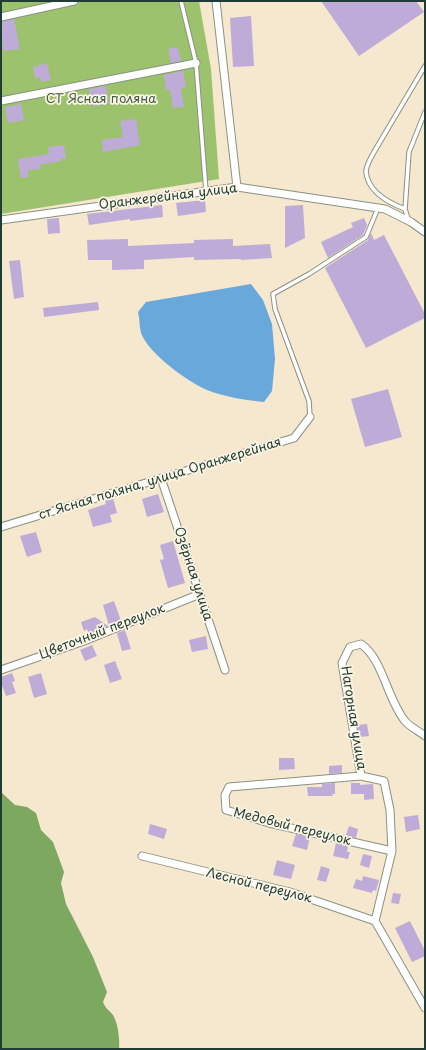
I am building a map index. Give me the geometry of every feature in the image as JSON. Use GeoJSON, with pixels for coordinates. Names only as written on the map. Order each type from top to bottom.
{"type":"FeatureCollection","features":[{"type":"Feature","properties":{"kind":"street"},"geometry":{"type":"LineString","coordinates":[[1,17],[74,1]]}},
{"type":"Feature","properties":{"kind":"street"},"geometry":{"type":"LineString","coordinates":[[216,1],[237,187]]}},
{"type":"Feature","properties":{"kind":"street"},"geometry":{"type":"LineString","coordinates":[[1,101],[196,63]]}},
{"type":"Feature","properties":{"kind":"street","name":"Оранжерейная улица"},"geometry":{"type":"LineString","coordinates":[[1,220],[237,187],[385,209],[408,220],[425,232]]}},
{"type":"Feature","properties":{"kind":"street","name":"ст Ясная поляна, улица Оранжерейная"},"geometry":{"type":"LineString","coordinates":[[1,527],[294,438],[310,417]]}},
{"type":"Feature","properties":{"kind":"street","name":"Озёрная улица"},"geometry":{"type":"LineString","coordinates":[[161,478],[225,670]]}},
{"type":"Feature","properties":{"kind":"street","name":"Цветочный переулок"},"geometry":{"type":"LineString","coordinates":[[1,670],[84,641],[195,596],[198,589]]}},
{"type":"Feature","properties":{"kind":"street","name":"Нагорная улица"},"geometry":{"type":"LineString","coordinates":[[375,921],[392,851],[390,810],[384,780],[361,776],[342,663],[350,647],[361,644],[370,650],[389,694],[405,721],[425,736]]}},
{"type":"Feature","properties":{"kind":"street","name":"Медовый переулок"},"geometry":{"type":"LineString","coordinates":[[361,776],[229,787],[225,795],[226,810],[269,824],[392,851]]}},
{"type":"Feature","properties":{"kind":"street","name":"Лесной переулок"},"geometry":{"type":"LineString","coordinates":[[142,856],[290,892],[375,921]]}},
{"type":"Feature","properties":{"kind":"street"},"geometry":{"type":"LineString","coordinates":[[375,921],[425,1008]]}},
{"type":"Feature","properties":{"kind":"lane"},"geometry":{"type":"LineString","coordinates":[[181,1],[196,63],[206,191]]}},
{"type":"Feature","properties":{"kind":"lane"},"geometry":{"type":"LineString","coordinates":[[405,209],[388,203],[380,196],[366,172],[368,162],[425,66]]}},
{"type":"Feature","properties":{"kind":"lane"},"geometry":{"type":"LineString","coordinates":[[408,220],[405,209],[409,152],[425,112]]}},
{"type":"Feature","properties":{"kind":"lane"},"geometry":{"type":"LineString","coordinates":[[310,417],[309,401],[274,309],[273,294],[309,274],[366,237],[378,208]]}},
{"type":"Feature","properties":{"kind":"green space","name":"СТ Ясная поляна"},"geometry":{"type":"Polygon","coordinates":[[[1,1],[199,1],[211,69],[219,179],[1,214],[1,1]]]}},
{"type":"Feature","properties":{"kind":"green space"},"geometry":{"type":"Polygon","coordinates":[[[1,792],[15,805],[27,807],[36,813],[41,830],[53,842],[64,872],[61,883],[66,904],[93,957],[107,992],[103,1002],[113,1015],[116,1022],[119,1036],[119,1049],[1,1049],[1,792]]]}},
{"type":"Feature","properties":{"kind":"water"},"geometry":{"type":"Polygon","coordinates":[[[251,284],[263,300],[272,324],[275,359],[272,391],[264,402],[228,396],[207,390],[190,381],[160,358],[145,341],[141,333],[138,312],[146,302],[251,284]]]}},
{"type":"Feature","properties":{"kind":"building"},"geometry":{"type":"Polygon","coordinates":[[[321,1],[416,1],[424,12],[359,56],[321,1]]]}},
{"type":"Feature","properties":{"kind":"building"},"geometry":{"type":"Polygon","coordinates":[[[251,16],[254,66],[233,67],[230,18],[251,16]]]}},
{"type":"Feature","properties":{"kind":"building"},"geometry":{"type":"Polygon","coordinates":[[[14,19],[20,49],[3,51],[1,22],[14,19]]]}},
{"type":"Feature","properties":{"kind":"building"},"geometry":{"type":"Polygon","coordinates":[[[178,47],[181,61],[171,63],[168,49],[178,47]]]}},
{"type":"Feature","properties":{"kind":"building"},"geometry":{"type":"Polygon","coordinates":[[[47,63],[51,80],[41,82],[40,77],[35,78],[33,67],[47,63]]]}},
{"type":"Feature","properties":{"kind":"building"},"geometry":{"type":"Polygon","coordinates":[[[183,71],[186,87],[181,88],[184,107],[173,108],[170,90],[166,90],[164,75],[183,71]]]}},
{"type":"Feature","properties":{"kind":"building"},"geometry":{"type":"Polygon","coordinates":[[[106,86],[109,104],[92,106],[89,89],[106,86]]]}},
{"type":"Feature","properties":{"kind":"building"},"geometry":{"type":"Polygon","coordinates":[[[21,104],[24,120],[8,123],[5,107],[21,104]]]}},
{"type":"Feature","properties":{"kind":"building"},"geometry":{"type":"Polygon","coordinates":[[[136,119],[140,145],[103,152],[102,140],[123,137],[120,121],[136,119]]]}},
{"type":"Feature","properties":{"kind":"building"},"geometry":{"type":"Polygon","coordinates":[[[64,145],[66,158],[61,159],[62,161],[40,165],[41,169],[28,170],[29,177],[21,178],[18,159],[49,154],[48,147],[64,145]]]}},
{"type":"Feature","properties":{"kind":"building"},"geometry":{"type":"Polygon","coordinates":[[[205,200],[206,212],[178,216],[176,203],[205,200]]]}},
{"type":"Feature","properties":{"kind":"building"},"geometry":{"type":"Polygon","coordinates":[[[162,205],[163,217],[130,221],[130,219],[89,225],[87,214],[162,205]]]}},
{"type":"Feature","properties":{"kind":"building"},"geometry":{"type":"Polygon","coordinates":[[[303,205],[305,238],[285,248],[285,206],[303,205]]]}},
{"type":"Feature","properties":{"kind":"building"},"geometry":{"type":"Polygon","coordinates":[[[59,218],[60,233],[48,234],[47,219],[59,218]]]}},
{"type":"Feature","properties":{"kind":"building"},"geometry":{"type":"Polygon","coordinates":[[[364,218],[367,225],[363,235],[328,258],[321,242],[353,227],[351,223],[364,218]]]}},
{"type":"Feature","properties":{"kind":"building"},"geometry":{"type":"Polygon","coordinates":[[[371,233],[374,240],[384,235],[425,314],[425,318],[366,348],[325,268],[368,240],[371,233]]]}},
{"type":"Feature","properties":{"kind":"building"},"geometry":{"type":"Polygon","coordinates":[[[128,239],[128,246],[194,243],[194,240],[233,239],[233,246],[270,244],[272,258],[241,260],[194,260],[194,257],[144,260],[144,269],[112,270],[112,260],[88,260],[87,240],[128,239]]]}},
{"type":"Feature","properties":{"kind":"building"},"geometry":{"type":"Polygon","coordinates":[[[20,260],[24,297],[14,299],[9,261],[20,260]]]}},
{"type":"Feature","properties":{"kind":"building"},"geometry":{"type":"Polygon","coordinates":[[[98,302],[99,310],[44,317],[43,308],[98,302]]]}},
{"type":"Feature","properties":{"kind":"building"},"geometry":{"type":"Polygon","coordinates":[[[388,389],[402,437],[365,447],[351,399],[388,389]]]}},
{"type":"Feature","properties":{"kind":"building"},"geometry":{"type":"Polygon","coordinates":[[[158,494],[164,512],[147,517],[142,499],[158,494]]]}},
{"type":"Feature","properties":{"kind":"building"},"geometry":{"type":"Polygon","coordinates":[[[113,498],[117,513],[110,515],[112,522],[93,527],[88,510],[106,504],[105,501],[113,498]]]}},
{"type":"Feature","properties":{"kind":"building"},"geometry":{"type":"Polygon","coordinates":[[[36,532],[42,552],[27,557],[20,536],[36,532]]]}},
{"type":"Feature","properties":{"kind":"building"},"geometry":{"type":"Polygon","coordinates":[[[173,541],[185,583],[168,588],[160,560],[164,559],[160,545],[173,541]]]}},
{"type":"Feature","properties":{"kind":"building"},"geometry":{"type":"Polygon","coordinates":[[[114,601],[121,621],[109,626],[103,605],[114,601]]]}},
{"type":"Feature","properties":{"kind":"building"},"geometry":{"type":"Polygon","coordinates":[[[95,617],[108,626],[89,634],[87,629],[84,631],[81,622],[95,617]]]}},
{"type":"Feature","properties":{"kind":"building"},"geometry":{"type":"Polygon","coordinates":[[[125,630],[131,649],[122,651],[117,633],[125,630]]]}},
{"type":"Feature","properties":{"kind":"building"},"geometry":{"type":"Polygon","coordinates":[[[206,636],[208,649],[192,652],[189,640],[206,636]]]}},
{"type":"Feature","properties":{"kind":"building"},"geometry":{"type":"Polygon","coordinates":[[[92,645],[97,656],[85,661],[80,650],[92,645]]]}},
{"type":"Feature","properties":{"kind":"building"},"geometry":{"type":"Polygon","coordinates":[[[115,661],[122,679],[110,683],[104,665],[115,661]]]}},
{"type":"Feature","properties":{"kind":"building"},"geometry":{"type":"Polygon","coordinates":[[[12,673],[15,681],[12,682],[16,693],[6,696],[1,683],[1,677],[12,673]]]}},
{"type":"Feature","properties":{"kind":"building"},"geometry":{"type":"Polygon","coordinates":[[[41,673],[47,694],[34,698],[28,677],[41,673]]]}},
{"type":"Feature","properties":{"kind":"building"},"geometry":{"type":"Polygon","coordinates":[[[367,724],[369,736],[360,737],[357,725],[367,724]]]}},
{"type":"Feature","properties":{"kind":"building"},"geometry":{"type":"Polygon","coordinates":[[[279,758],[294,758],[295,769],[279,770],[279,758]]]}},
{"type":"Feature","properties":{"kind":"building"},"geometry":{"type":"Polygon","coordinates":[[[342,765],[342,773],[329,774],[329,766],[342,765]]]}},
{"type":"Feature","properties":{"kind":"building"},"geometry":{"type":"Polygon","coordinates":[[[335,783],[335,794],[332,794],[333,796],[308,796],[307,787],[322,787],[322,784],[335,783]]]}},
{"type":"Feature","properties":{"kind":"building"},"geometry":{"type":"Polygon","coordinates":[[[351,783],[360,783],[360,785],[373,784],[374,799],[364,800],[364,794],[351,794],[351,783]]]}},
{"type":"Feature","properties":{"kind":"building"},"geometry":{"type":"Polygon","coordinates":[[[418,815],[420,829],[406,832],[404,817],[418,815]]]}},
{"type":"Feature","properties":{"kind":"building"},"geometry":{"type":"Polygon","coordinates":[[[150,824],[167,829],[164,839],[148,834],[150,824]]]}},
{"type":"Feature","properties":{"kind":"building"},"geometry":{"type":"Polygon","coordinates":[[[349,826],[358,829],[356,838],[346,835],[349,826]]]}},
{"type":"Feature","properties":{"kind":"building"},"geometry":{"type":"Polygon","coordinates":[[[296,834],[310,837],[307,850],[292,846],[296,834]]]}},
{"type":"Feature","properties":{"kind":"building"},"geometry":{"type":"Polygon","coordinates":[[[336,843],[348,846],[347,852],[350,852],[348,859],[333,856],[336,843]]]}},
{"type":"Feature","properties":{"kind":"building"},"geometry":{"type":"Polygon","coordinates":[[[363,854],[372,856],[369,868],[360,865],[363,854]]]}},
{"type":"Feature","properties":{"kind":"building"},"geometry":{"type":"Polygon","coordinates":[[[277,860],[295,865],[291,879],[273,875],[277,860]]]}},
{"type":"Feature","properties":{"kind":"building"},"geometry":{"type":"Polygon","coordinates":[[[321,866],[330,869],[326,882],[317,880],[321,866]]]}},
{"type":"Feature","properties":{"kind":"building"},"geometry":{"type":"Polygon","coordinates":[[[363,876],[379,880],[376,891],[373,890],[372,893],[353,888],[356,879],[362,881],[363,876]]]}},
{"type":"Feature","properties":{"kind":"building"},"geometry":{"type":"Polygon","coordinates":[[[393,893],[401,894],[399,904],[391,903],[393,893]]]}},
{"type":"Feature","properties":{"kind":"building"},"geometry":{"type":"Polygon","coordinates":[[[410,921],[425,951],[425,956],[412,962],[395,928],[410,921]]]}}]}
